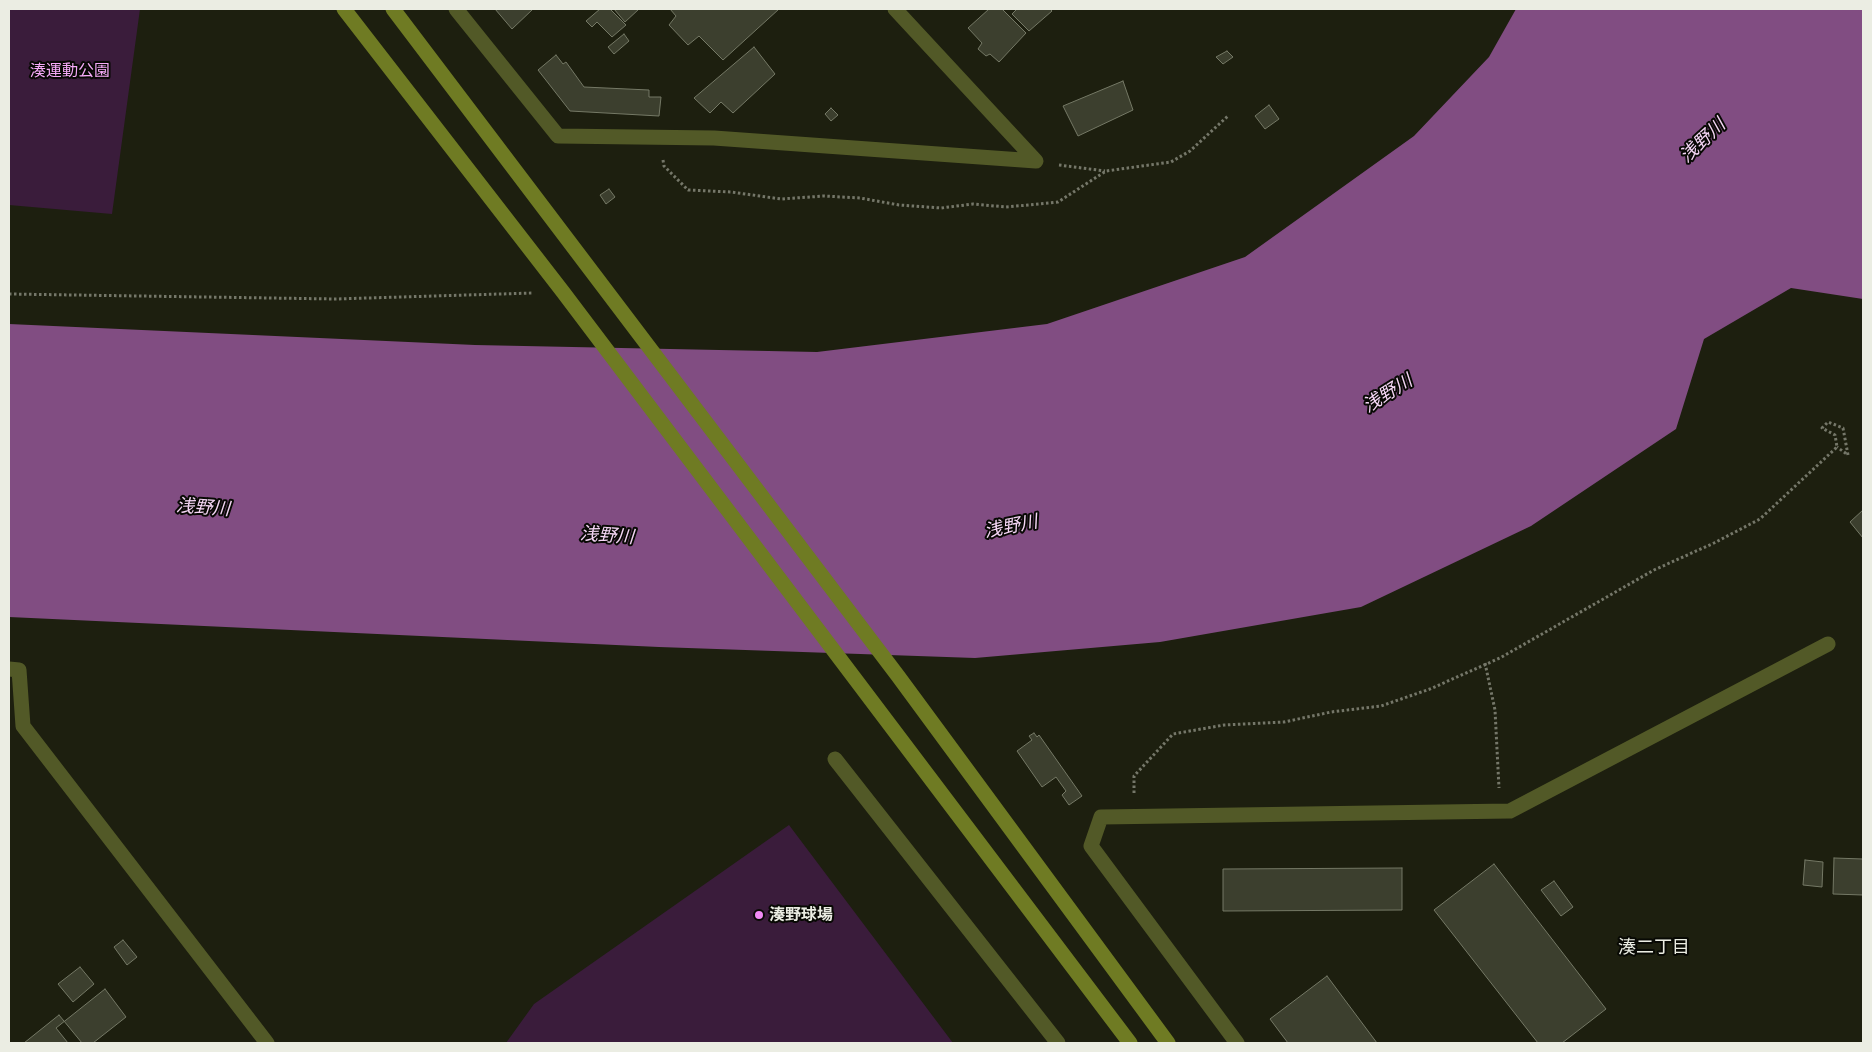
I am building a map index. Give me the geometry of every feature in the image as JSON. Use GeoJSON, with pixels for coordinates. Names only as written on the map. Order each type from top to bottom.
{"type":"FeatureCollection","features":[{"type":"Feature","properties":{"kind":"street"},"geometry":{"type":"LineString","coordinates":[[344,9],[563,292],[1130,1043]]}},
{"type":"Feature","properties":{"kind":"street"},"geometry":{"type":"LineString","coordinates":[[393,9],[898,676],[1168,1043]]}},
{"type":"Feature","properties":{"kind":"street"},"geometry":{"type":"LineString","coordinates":[[456,9],[558,136],[714,138],[1036,161]]}},
{"type":"Feature","properties":{"kind":"street"},"geometry":{"type":"LineString","coordinates":[[895,9],[1036,161]]}},
{"type":"Feature","properties":{"kind":"street"},"geometry":{"type":"LineString","coordinates":[[1237,1043],[1091,846],[1101,817],[1510,811],[1828,644]]}},
{"type":"Feature","properties":{"kind":"street"},"geometry":{"type":"LineString","coordinates":[[9,669],[19,670],[23,726],[267,1043]]}},
{"type":"Feature","properties":{"kind":"street"},"geometry":{"type":"LineString","coordinates":[[835,759],[1058,1043]]}},
{"type":"Feature","properties":{"kind":"path"},"geometry":{"type":"LineString","coordinates":[[1036,161],[1106,171],[1171,162],[1190,150],[1229,115]]}},
{"type":"Feature","properties":{"kind":"path"},"geometry":{"type":"LineString","coordinates":[[657,137],[664,166],[688,190],[731,192],[781,199],[824,196],[860,198],[899,206],[941,208],[973,204],[1028,205],[1058,202],[1106,171]]}},
{"type":"Feature","properties":{"kind":"path"},"geometry":{"type":"LineString","coordinates":[[9,294],[335,299],[563,292]]}},
{"type":"Feature","properties":{"kind":"path"},"geometry":{"type":"LineString","coordinates":[[1828,422],[1843,428],[1848,455],[1836,447],[1835,435],[1822,428],[1828,422]]}},
{"type":"Feature","properties":{"kind":"path"},"geometry":{"type":"LineString","coordinates":[[1133,816],[1134,776],[1173,734],[1224,725],[1284,722],[1331,712],[1381,706],[1430,689],[1560,625],[1654,570],[1714,543],[1760,518],[1836,447]]}},
{"type":"Feature","properties":{"kind":"path"},"geometry":{"type":"LineString","coordinates":[[1486,663],[1495,710],[1499,811]]}},
{"type":"Feature","properties":{"kind":"green space","name":"湊運動公園"},"geometry":{"type":"Polygon","coordinates":[[[9,9],[140,9],[112,214],[9,205],[9,9]]]}},
{"type":"Feature","properties":{"kind":"green space","name":"湊野球場"},"geometry":{"type":"Polygon","coordinates":[[[789,825],[953,1043],[506,1043],[534,1004],[789,825]]]}},
{"type":"Feature","properties":{"kind":"water","name":"浅野川"},"geometry":{"type":"Polygon","coordinates":[[[1516,9],[1863,9],[1863,299],[1791,288],[1704,339],[1676,429],[1531,526],[1361,607],[1160,642],[975,658],[659,647],[9,617],[9,324],[475,345],[817,352],[1047,324],[1245,257],[1414,136],[1489,57],[1516,9]]]}},
{"type":"Feature","properties":{"kind":"building"},"geometry":{"type":"Polygon","coordinates":[[[495,9],[533,9],[512,29],[495,9]]]}},
{"type":"Feature","properties":{"kind":"building"},"geometry":{"type":"Polygon","coordinates":[[[600,9],[610,9],[626,25],[612,37],[597,22],[592,27],[586,21],[600,9]]]}},
{"type":"Feature","properties":{"kind":"building"},"geometry":{"type":"Polygon","coordinates":[[[614,9],[639,9],[625,22],[614,9]]]}},
{"type":"Feature","properties":{"kind":"building"},"geometry":{"type":"Polygon","coordinates":[[[670,9],[779,9],[723,60],[699,36],[688,45],[669,25],[676,16],[670,9]]]}},
{"type":"Feature","properties":{"kind":"building"},"geometry":{"type":"Polygon","coordinates":[[[989,9],[1002,9],[1026,33],[999,62],[990,54],[986,56],[978,49],[982,43],[968,28],[989,9]]]}},
{"type":"Feature","properties":{"kind":"building"},"geometry":{"type":"Polygon","coordinates":[[[1017,9],[1050,9],[1052,11],[1029,31],[1012,14],[1017,9]]]}},
{"type":"Feature","properties":{"kind":"building"},"geometry":{"type":"Polygon","coordinates":[[[624,34],[629,41],[614,54],[608,47],[624,34]]]}},
{"type":"Feature","properties":{"kind":"building"},"geometry":{"type":"Polygon","coordinates":[[[754,47],[775,74],[733,113],[721,102],[710,113],[694,98],[754,47]]]}},
{"type":"Feature","properties":{"kind":"building"},"geometry":{"type":"Polygon","coordinates":[[[1227,51],[1233,57],[1223,64],[1216,57],[1227,51]]]}},
{"type":"Feature","properties":{"kind":"building"},"geometry":{"type":"Polygon","coordinates":[[[556,55],[563,64],[566,62],[584,87],[649,90],[649,97],[661,97],[659,116],[570,111],[538,70],[556,55]]]}},
{"type":"Feature","properties":{"kind":"building"},"geometry":{"type":"Polygon","coordinates":[[[1123,81],[1133,110],[1078,136],[1063,106],[1123,81]]]}},
{"type":"Feature","properties":{"kind":"building"},"geometry":{"type":"Polygon","coordinates":[[[1269,105],[1279,119],[1265,129],[1255,116],[1269,105]]]}},
{"type":"Feature","properties":{"kind":"building"},"geometry":{"type":"Polygon","coordinates":[[[831,108],[838,115],[831,121],[825,114],[831,108]]]}},
{"type":"Feature","properties":{"kind":"building"},"geometry":{"type":"Polygon","coordinates":[[[609,189],[615,197],[606,204],[600,195],[609,189]]]}},
{"type":"Feature","properties":{"kind":"building"},"geometry":{"type":"Polygon","coordinates":[[[1863,510],[1863,538],[1850,522],[1863,510]]]}},
{"type":"Feature","properties":{"kind":"building"},"geometry":{"type":"Polygon","coordinates":[[[1034,733],[1037,737],[1039,735],[1082,796],[1069,805],[1062,795],[1066,791],[1056,777],[1042,787],[1017,751],[1032,740],[1029,736],[1034,733]]]}},
{"type":"Feature","properties":{"kind":"building"},"geometry":{"type":"Polygon","coordinates":[[[1834,858],[1863,859],[1863,895],[1833,894],[1834,858]]]}},
{"type":"Feature","properties":{"kind":"building"},"geometry":{"type":"Polygon","coordinates":[[[1805,860],[1823,862],[1822,887],[1803,885],[1805,860]]]}},
{"type":"Feature","properties":{"kind":"building"},"geometry":{"type":"Polygon","coordinates":[[[1494,864],[1606,1009],[1562,1043],[1538,1043],[1434,910],[1494,864]]]}},
{"type":"Feature","properties":{"kind":"building"},"geometry":{"type":"Polygon","coordinates":[[[1402,868],[1402,910],[1223,911],[1223,869],[1402,868]]]}},
{"type":"Feature","properties":{"kind":"building"},"geometry":{"type":"Polygon","coordinates":[[[1554,881],[1573,907],[1561,916],[1541,890],[1554,881]]]}},
{"type":"Feature","properties":{"kind":"building"},"geometry":{"type":"Polygon","coordinates":[[[123,940],[137,957],[127,965],[114,947],[123,940]]]}},
{"type":"Feature","properties":{"kind":"building"},"geometry":{"type":"Polygon","coordinates":[[[80,967],[94,984],[73,1002],[58,984],[80,967]]]}},
{"type":"Feature","properties":{"kind":"building"},"geometry":{"type":"Polygon","coordinates":[[[1327,976],[1377,1043],[1288,1043],[1270,1019],[1327,976]]]}},
{"type":"Feature","properties":{"kind":"building"},"geometry":{"type":"Polygon","coordinates":[[[105,989],[126,1017],[93,1043],[68,1043],[56,1028],[105,989]]]}},
{"type":"Feature","properties":{"kind":"building"},"geometry":{"type":"Polygon","coordinates":[[[59,1015],[82,1043],[24,1043],[59,1015]]]}},
{"type":"Feature","properties":{"kind":"place","name":"湊野球場"},"geometry":{"type":"Point","coordinates":[759,915]}},
{"type":"Feature","properties":{"kind":"district","name":"湊二丁目"},"geometry":{"type":"Point","coordinates":[1654,948]}}]}
